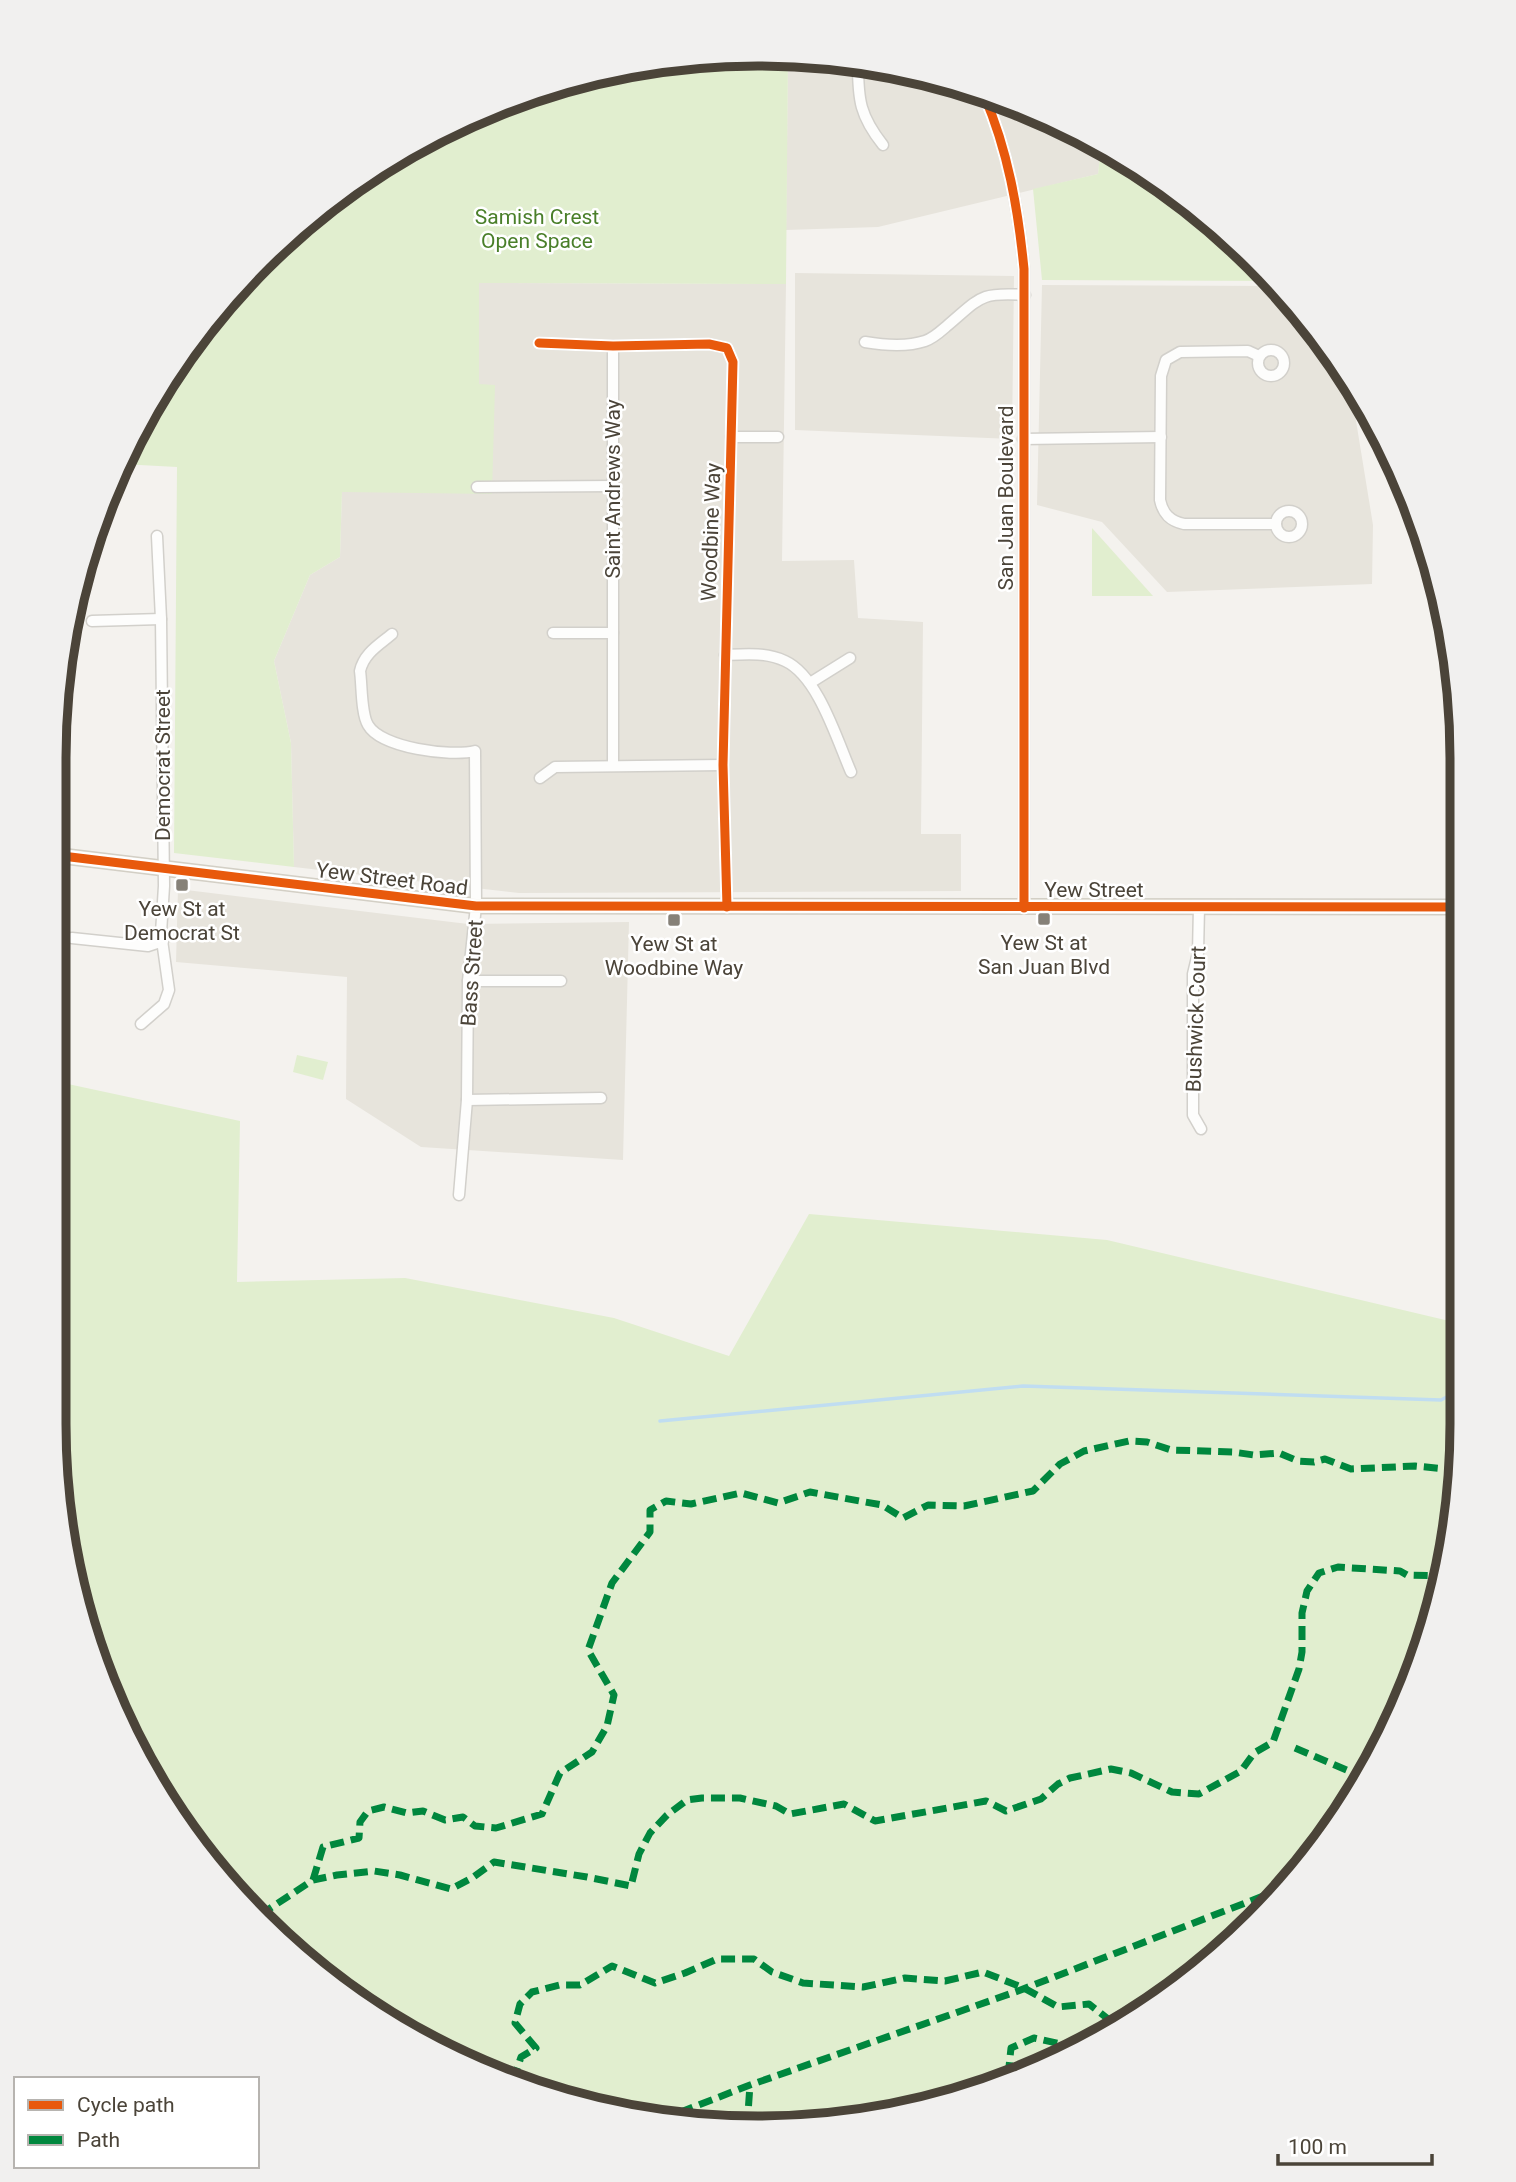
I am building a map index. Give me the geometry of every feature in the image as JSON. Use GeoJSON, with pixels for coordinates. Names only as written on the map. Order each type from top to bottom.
{"type":"FeatureCollection","features":[{"type":"Feature","properties":{"kind":"street"},"geometry":{"type":"LineString","coordinates":[[858,74],[860,106],[868,126],[883,145]]}},
{"type":"Feature","properties":{"kind":"street","name":"San Juan Boulevard"},"geometry":{"type":"LineString","coordinates":[[989,106],[1010,171],[1018,214],[1026,295],[1023,439],[1024,908]]}},
{"type":"Feature","properties":{"kind":"street"},"geometry":{"type":"LineString","coordinates":[[865,342],[910,344],[924,341],[937,334],[981,298],[995,293],[1026,295]]}},
{"type":"Feature","properties":{"kind":"street","name":"Woodbine Way"},"geometry":{"type":"LineString","coordinates":[[539,343],[613,346],[709,344],[727,348],[733,362],[723,765],[727,907]]}},
{"type":"Feature","properties":{"kind":"street","name":"Saint Andrews Way"},"geometry":{"type":"LineString","coordinates":[[613,346],[613,765]]}},
{"type":"Feature","properties":{"kind":"street"},"geometry":{"type":"LineString","coordinates":[[1259,356],[1248,351],[1180,352],[1166,360],[1161,376],[1160,500],[1162,509],[1170,519],[1184,524],[1276,524]]}},
{"type":"Feature","properties":{"kind":"street"},"geometry":{"type":"LineString","coordinates":[[731,437],[778,437]]}},
{"type":"Feature","properties":{"kind":"street"},"geometry":{"type":"LineString","coordinates":[[1023,439],[1161,438]]}},
{"type":"Feature","properties":{"kind":"street"},"geometry":{"type":"LineString","coordinates":[[477,487],[614,485]]}},
{"type":"Feature","properties":{"kind":"street","name":"Democrat Street"},"geometry":{"type":"LineString","coordinates":[[141,1024],[164,1004],[169,990],[163,941],[158,536]]}},
{"type":"Feature","properties":{"kind":"street"},"geometry":{"type":"LineString","coordinates":[[92,621],[161,619]]}},
{"type":"Feature","properties":{"kind":"street"},"geometry":{"type":"LineString","coordinates":[[553,633],[613,633]]}},
{"type":"Feature","properties":{"kind":"street","name":"Bass Street"},"geometry":{"type":"LineString","coordinates":[[392,634],[365,657],[362,664],[360,671],[366,723],[374,733],[405,745],[445,753],[462,754],[475,751],[476,906],[468,981],[467,1100],[459,1195]]}},
{"type":"Feature","properties":{"kind":"street"},"geometry":{"type":"LineString","coordinates":[[725,655],[762,655],[793,666],[810,683],[851,772]]}},
{"type":"Feature","properties":{"kind":"street"},"geometry":{"type":"LineString","coordinates":[[810,683],[850,658]]}},
{"type":"Feature","properties":{"kind":"street"},"geometry":{"type":"LineString","coordinates":[[540,778],[555,766],[723,765]]}},
{"type":"Feature","properties":{"kind":"street","name":"Yew Street Road"},"geometry":{"type":"LineString","coordinates":[[66,857],[476,906],[727,907]]}},
{"type":"Feature","properties":{"kind":"street","name":"Yew Street"},"geometry":{"type":"LineString","coordinates":[[727,907],[1450,906]]}},
{"type":"Feature","properties":{"kind":"street","name":"Bushwick Court"},"geometry":{"type":"LineString","coordinates":[[1199,907],[1198,953],[1193,974],[1193,1115],[1202,1129]]}},
{"type":"Feature","properties":{"kind":"street"},"geometry":{"type":"LineString","coordinates":[[72,938],[148,946],[163,941]]}},
{"type":"Feature","properties":{"kind":"street"},"geometry":{"type":"LineString","coordinates":[[468,981],[561,981]]}},
{"type":"Feature","properties":{"kind":"street"},"geometry":{"type":"LineString","coordinates":[[467,1100],[601,1098]]}},
{"type":"Feature","properties":{"kind":"shaded area"},"geometry":{"type":"Polygon","coordinates":[[[788,67],[848,72],[937,90],[1023,119],[1100,157],[1098,174],[878,227],[786,230],[788,67]]]}},
{"type":"Feature","properties":{"kind":"shaded area"},"geometry":{"type":"Polygon","coordinates":[[[795,273],[1014,276],[1012,439],[795,430],[795,273]]]}},
{"type":"Feature","properties":{"kind":"shaded area"},"geometry":{"type":"Polygon","coordinates":[[[478,283],[786,284],[782,561],[854,560],[858,618],[923,622],[921,834],[961,834],[961,891],[519,893],[294,867],[291,743],[274,661],[310,575],[340,557],[342,491],[495,386],[479,385],[478,283]]]}},
{"type":"Feature","properties":{"kind":"shaded area"},"geometry":{"type":"Polygon","coordinates":[[[1042,285],[1263,286],[1307,337],[1354,407],[1373,525],[1372,584],[1167,592],[1102,522],[1037,505],[1042,285]]]}},
{"type":"Feature","properties":{"kind":"shaded area"},"geometry":{"type":"Polygon","coordinates":[[[178,889],[468,924],[629,922],[623,1160],[421,1147],[346,1099],[347,977],[176,962],[178,889]]]}},
{"type":"Feature","properties":{"kind":"green space","name":"Samish Crest Open Space"},"geometry":{"type":"Polygon","coordinates":[[[758,66],[788,67],[786,284],[479,283],[479,384],[495,385],[492,494],[342,492],[340,557],[310,575],[274,661],[291,743],[294,867],[174,853],[177,467],[132,465],[159,412],[183,374],[209,337],[269,269],[337,209],[374,183],[412,159],[493,119],[579,90],[668,72],[758,66]]]}},
{"type":"Feature","properties":{"kind":"green space"},"geometry":{"type":"Polygon","coordinates":[[[1100,157],[1179,209],[1258,281],[1042,280],[1033,189],[1098,174],[1100,157]]]}},
{"type":"Feature","properties":{"kind":"green space"},"geometry":{"type":"Polygon","coordinates":[[[1092,528],[1153,596],[1092,596],[1092,528]]]}},
{"type":"Feature","properties":{"kind":"green space"},"geometry":{"type":"Polygon","coordinates":[[[297,1055],[328,1062],[323,1080],[293,1072],[297,1055]]]}},
{"type":"Feature","properties":{"kind":"green space"},"geometry":{"type":"Polygon","coordinates":[[[66,1084],[240,1121],[237,1282],[405,1278],[614,1318],[729,1356],[809,1214],[1107,1240],[1450,1321],[1450,1424],[1444,1514],[1426,1603],[1397,1689],[1357,1770],[1307,1845],[1247,1913],[1179,1973],[1104,2023],[1023,2063],[980,2079],[937,2092],[848,2110],[758,2116],[713,2114],[668,2110],[579,2092],[493,2063],[452,2044],[412,2023],[337,1973],[269,1913],[238,1880],[209,1845],[159,1770],[119,1689],[103,1646],[90,1603],[72,1514],[66,1424],[66,1084]]]}},
{"type":"Feature","properties":{"kind":"waterway"},"geometry":{"type":"LineString","coordinates":[[660,1421],[1023,1386],[1441,1400],[1450,1395]]}},
{"type":"Feature","properties":{"kind":"marked path"},"geometry":{"type":"LineString","coordinates":[[313,1880],[323,1847],[359,1838],[360,1822],[368,1811],[384,1807],[407,1813],[423,1811],[445,1820],[463,1817],[475,1826],[496,1828],[542,1814],[560,1773],[592,1752],[607,1726],[614,1695],[588,1650],[612,1583],[650,1532],[650,1510],[666,1501],[691,1504],[741,1493],[778,1503],[810,1492],[882,1505],[903,1518],[928,1505],[964,1506],[1033,1491],[1060,1464],[1084,1451],[1129,1441],[1147,1442],[1171,1450],[1254,1455],[1279,1453],[1298,1461],[1314,1462],[1325,1459],[1351,1469],[1415,1466],[1448,1469]]}},
{"type":"Feature","properties":{"kind":"marked path"},"geometry":{"type":"LineString","coordinates":[[267,1911],[313,1880],[374,1871],[451,1889],[494,1862],[631,1886],[639,1854],[650,1833],[667,1815],[687,1800],[702,1798],[740,1798],[776,1806],[790,1814],[844,1804],[875,1821],[986,1801],[1006,1811],[1041,1799],[1058,1784],[1070,1778],[1111,1769],[1131,1773],[1172,1792],[1199,1794],[1241,1771],[1254,1753],[1273,1742],[1299,1669],[1302,1613],[1307,1591],[1319,1573],[1338,1567],[1432,1576]]}},
{"type":"Feature","properties":{"kind":"marked path"},"geometry":{"type":"LineString","coordinates":[[1295,1748],[1355,1773]]}},
{"type":"Feature","properties":{"kind":"marked path"},"geometry":{"type":"LineString","coordinates":[[682,2111],[1018,1991],[1263,1896]]}},
{"type":"Feature","properties":{"kind":"marked path"},"geometry":{"type":"LineString","coordinates":[[516,2072],[521,2057],[536,2048],[515,2023],[520,2004],[532,1992],[560,1985],[580,1985],[612,1966],[655,1983],[717,1959],[754,1959],[772,1972],[803,1983],[863,1987],[905,1978],[945,1981],[983,1972],[1024,1988],[1058,2007],[1089,2004],[1109,2020]]}},
{"type":"Feature","properties":{"kind":"marked path"},"geometry":{"type":"LineString","coordinates":[[1009,2068],[1011,2048],[1034,2038],[1063,2044]]}},
{"type":"Feature","properties":{"kind":"marked path"},"geometry":{"type":"LineString","coordinates":[[748,2116],[750,2085]]}},
{"type":"Feature","properties":{"kind":"cycle path"},"geometry":{"type":"LineString","coordinates":[[988,106],[1000,137],[1011,180],[1024,269],[1024,908]]}},
{"type":"Feature","properties":{"kind":"cycle path"},"geometry":{"type":"LineString","coordinates":[[539,343],[613,346],[709,344],[727,348],[733,362],[723,765],[727,907]]}},
{"type":"Feature","properties":{"kind":"cycle path"},"geometry":{"type":"LineString","coordinates":[[66,856],[476,906],[1450,907]]}},
{"type":"Feature","properties":{"kind":"place","name":"Yew St at Democrat St"},"geometry":{"type":"Point","coordinates":[182,885]}},
{"type":"Feature","properties":{"kind":"place","name":"Yew St at San Juan Blvd"},"geometry":{"type":"Point","coordinates":[1044,919]}},
{"type":"Feature","properties":{"kind":"place","name":"Yew St at Woodbine Way"},"geometry":{"type":"Point","coordinates":[674,920]}}]}
